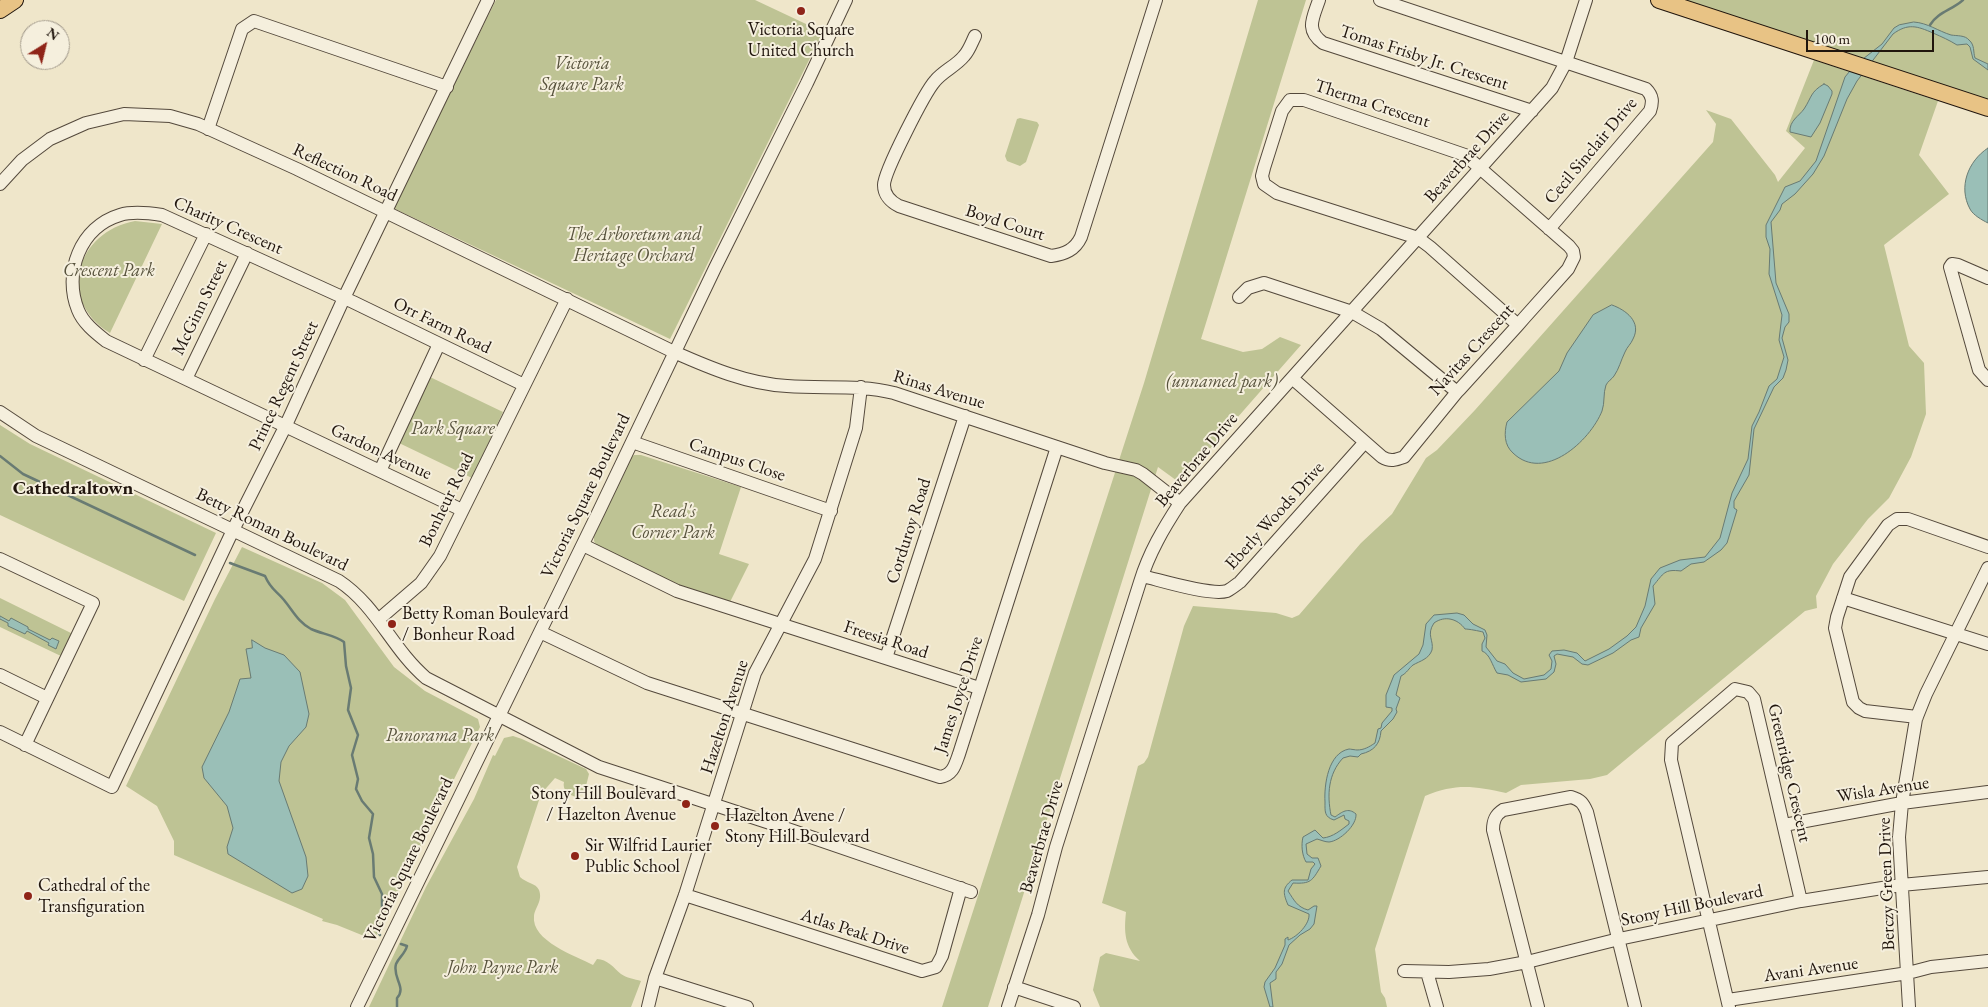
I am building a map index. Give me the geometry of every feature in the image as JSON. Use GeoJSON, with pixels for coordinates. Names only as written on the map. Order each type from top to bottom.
{"type":"FeatureCollection","features":[{"type":"Feature","properties":{"kind":"main road"},"geometry":{"type":"LineString","coordinates":[[0,10],[15,0]]}},
{"type":"Feature","properties":{"kind":"main road"},"geometry":{"type":"LineString","coordinates":[[1659,0],[1988,108]]}},
{"type":"Feature","properties":{"kind":"street","name":"Victoria Square Boulevard"},"geometry":{"type":"LineString","coordinates":[[357,1007],[846,0]]}},
{"type":"Feature","properties":{"kind":"street","name":"Boyd Court"},"geometry":{"type":"LineString","coordinates":[[975,36],[964,56],[935,80],[927,90],[895,157],[884,184],[885,191],[891,202],[899,206],[1051,256],[1062,254],[1077,245],[1084,231],[1156,0]]}},
{"type":"Feature","properties":{"kind":"street","name":"Tomas Frisby Jr. Crescent"},"geometry":{"type":"LineString","coordinates":[[1319,0],[1312,21],[1312,28],[1314,34],[1323,43],[1532,111]]}},
{"type":"Feature","properties":{"kind":"street"},"geometry":{"type":"LineString","coordinates":[[1380,0],[1566,62]]}},
{"type":"Feature","properties":{"kind":"street","name":"Beaverbrae Drive"},"geometry":{"type":"LineString","coordinates":[[1008,1007],[1038,915],[1056,847],[1153,546],[1180,503],[1552,88],[1566,62],[1586,0]]}},
{"type":"Feature","properties":{"kind":"street","name":"Prince Regent Street"},"geometry":{"type":"LineString","coordinates":[[26,745],[112,787],[233,530],[286,425],[344,298],[447,87],[486,1]]}},
{"type":"Feature","properties":{"kind":"street"},"geometry":{"type":"LineString","coordinates":[[208,129],[242,29],[254,21],[447,87]]}},
{"type":"Feature","properties":{"kind":"street","name":"Cecil Sinclair Drive"},"geometry":{"type":"LineString","coordinates":[[1549,228],[1650,111],[1652,105],[1650,93],[1646,89],[1566,62]]}},
{"type":"Feature","properties":{"kind":"street","name":"Therma Crescent"},"geometry":{"type":"LineString","coordinates":[[1418,238],[1277,193],[1264,184],[1262,176],[1264,168],[1286,105],[1290,100],[1304,100],[1458,151],[1481,168]]}},
{"type":"Feature","properties":{"kind":"street","name":"Reflection Road"},"geometry":{"type":"LineString","coordinates":[[0,184],[22,160],[50,139],[86,123],[124,114],[170,116],[208,129],[387,212],[674,352]]}},
{"type":"Feature","properties":{"kind":"street","name":"Navitas Crescent"},"geometry":{"type":"LineString","coordinates":[[1292,378],[1387,460],[1398,459],[1404,456],[1457,392],[1568,269],[1573,260],[1573,251],[1481,168]]}},
{"type":"Feature","properties":{"kind":"street","name":"Charity Crescent"},"geometry":{"type":"LineString","coordinates":[[286,425],[144,360],[106,341],[92,330],[78,311],[72,288],[73,268],[78,252],[87,236],[102,224],[120,215],[146,212],[162,215],[206,234],[344,298]]}},
{"type":"Feature","properties":{"kind":"street"},"geometry":{"type":"LineString","coordinates":[[144,360],[206,234]]}},
{"type":"Feature","properties":{"kind":"street"},"geometry":{"type":"LineString","coordinates":[[1418,238],[1518,325]]}},
{"type":"Feature","properties":{"kind":"street","name":"McGinn Street"},"geometry":{"type":"LineString","coordinates":[[186,379],[246,253]]}},
{"type":"Feature","properties":{"kind":"street"},"geometry":{"type":"LineString","coordinates":[[1988,278],[1958,265],[1952,264],[1950,267],[1978,370],[1988,380]]}},
{"type":"Feature","properties":{"kind":"street"},"geometry":{"type":"LineString","coordinates":[[1239,296],[1248,288],[1264,283],[1352,312],[1381,329],[1457,392]]}},
{"type":"Feature","properties":{"kind":"street","name":"Orr Farm Road"},"geometry":{"type":"LineString","coordinates":[[344,298],[524,385]]}},
{"type":"Feature","properties":{"kind":"street","name":"Bonheur Road"},"geometry":{"type":"LineString","coordinates":[[378,620],[421,583],[440,556],[567,299]]}},
{"type":"Feature","properties":{"kind":"street"},"geometry":{"type":"LineString","coordinates":[[380,471],[438,344]]}},
{"type":"Feature","properties":{"kind":"street","name":"Rinas Avenue"},"geometry":{"type":"LineString","coordinates":[[674,352],[728,374],[768,384],[861,387],[894,392],[1057,447],[1136,470],[1151,479],[1180,503]]}},
{"type":"Feature","properties":{"kind":"street","name":"Hazelton Avenue"},"geometry":{"type":"LineString","coordinates":[[648,1007],[655,978],[685,895],[755,673],[815,559],[856,428],[861,387]]}},
{"type":"Feature","properties":{"kind":"street","name":"Betty Roman Boulevard"},"geometry":{"type":"LineString","coordinates":[[0,412],[36,436],[339,580],[362,599],[408,661],[426,678],[499,716]]}},
{"type":"Feature","properties":{"kind":"street","name":"Corduroy Road"},"geometry":{"type":"LineString","coordinates":[[886,658],[965,416]]}},
{"type":"Feature","properties":{"kind":"street","name":"Gardon Avenue"},"geometry":{"type":"LineString","coordinates":[[286,425],[462,510]]}},
{"type":"Feature","properties":{"kind":"street","name":"Campus Close"},"geometry":{"type":"LineString","coordinates":[[632,442],[831,511]]}},
{"type":"Feature","properties":{"kind":"street","name":"Eberly Woods Drive"},"geometry":{"type":"LineString","coordinates":[[1142,576],[1212,591],[1225,591],[1233,587],[1240,582],[1365,442]]}},
{"type":"Feature","properties":{"kind":"street","name":"James Joyce Drive"},"geometry":{"type":"LineString","coordinates":[[540,632],[647,683],[940,777],[948,776],[952,771],[1057,447]]}},
{"type":"Feature","properties":{"kind":"street"},"geometry":{"type":"LineString","coordinates":[[1917,717],[1865,711],[1858,708],[1853,702],[1834,628],[1842,598],[1850,578],[1888,525],[1897,518],[1908,519],[1988,547]]}},
{"type":"Feature","properties":{"kind":"street","name":"Freesia Road"},"geometry":{"type":"LineString","coordinates":[[583,545],[677,591],[979,688]]}},
{"type":"Feature","properties":{"kind":"street"},"geometry":{"type":"LineString","coordinates":[[0,559],[92,603],[26,745],[0,732]]}},
{"type":"Feature","properties":{"kind":"street","name":"Berczy Green Drive"},"geometry":{"type":"LineString","coordinates":[[1909,1007],[1899,837],[1902,803],[1917,717],[1955,633],[1988,568]]}},
{"type":"Feature","properties":{"kind":"street"},"geometry":{"type":"LineString","coordinates":[[1842,598],[1988,644]]}},
{"type":"Feature","properties":{"kind":"street"},"geometry":{"type":"LineString","coordinates":[[0,676],[48,698]]}},
{"type":"Feature","properties":{"kind":"street","name":"Greenridge Crescent"},"geometry":{"type":"LineString","coordinates":[[1710,920],[1671,760],[1672,743],[1735,689],[1748,692],[1754,699],[1801,902]]}},
{"type":"Feature","properties":{"kind":"street"},"geometry":{"type":"LineString","coordinates":[[499,716],[599,766],[714,805]]}},
{"type":"Feature","properties":{"kind":"street","name":"Wisla Avenue"},"geometry":{"type":"LineString","coordinates":[[1784,825],[1902,803],[1988,792]]}},
{"type":"Feature","properties":{"kind":"street"},"geometry":{"type":"LineString","coordinates":[[1538,1007],[1493,830],[1493,823],[1497,814],[1503,810],[1571,798],[1578,799],[1584,803],[1635,1007]]}},
{"type":"Feature","properties":{"kind":"street","name":"Atlas Peak Drive"},"geometry":{"type":"LineString","coordinates":[[685,895],[922,971],[936,967],[942,956],[966,890],[714,805]]}},
{"type":"Feature","properties":{"kind":"street","name":"Stony Hill Boulevard"},"geometry":{"type":"LineString","coordinates":[[1404,971],[1449,972],[1490,969],[1527,962],[1619,939],[1801,902],[1901,885],[1988,876]]}},
{"type":"Feature","properties":{"kind":"street"},"geometry":{"type":"LineString","coordinates":[[1710,920],[1728,1003]]}},
{"type":"Feature","properties":{"kind":"street","name":"Avani Avenue"},"geometry":{"type":"LineString","coordinates":[[1728,1003],[1908,973],[1931,967],[1988,961]]}},
{"type":"Feature","properties":{"kind":"street"},"geometry":{"type":"LineString","coordinates":[[1427,972],[1437,1007]]}},
{"type":"Feature","properties":{"kind":"street"},"geometry":{"type":"LineString","coordinates":[[655,978],[747,1007]]}},
{"type":"Feature","properties":{"kind":"street"},"geometry":{"type":"LineString","coordinates":[[1014,987],[1074,1007]]}},
{"type":"Feature","properties":{"kind":"green space"},"geometry":{"type":"Polygon","coordinates":[[[496,0],[755,0],[823,32],[670,339],[393,208],[496,0]]]}},
{"type":"Feature","properties":{"kind":"green space","name":"(unnamed park)"},"geometry":{"type":"Polygon","coordinates":[[[1258,0],[1306,0],[1201,339],[1243,352],[1262,349],[1280,337],[1301,345],[1180,483],[1158,467],[988,1007],[942,1007],[1144,383],[1258,0]]]}},
{"type":"Feature","properties":{"kind":"green space"},"geometry":{"type":"Polygon","coordinates":[[[1678,0],[1988,0],[1988,102],[1678,0]]]}},
{"type":"Feature","properties":{"kind":"green space"},"geometry":{"type":"Polygon","coordinates":[[[1814,60],[1938,101],[1919,155],[1949,194],[1884,245],[1909,346],[1924,363],[1926,414],[1911,457],[1889,498],[1868,519],[1833,564],[1816,596],[1817,608],[1805,611],[1607,775],[1590,779],[1521,785],[1506,793],[1474,787],[1456,787],[1425,796],[1375,949],[1381,992],[1387,1007],[1100,1007],[1093,990],[1100,957],[1106,953],[1140,961],[1131,950],[1126,938],[1126,912],[1102,903],[1138,766],[1144,763],[1148,757],[1184,626],[1193,606],[1276,613],[1292,618],[1299,615],[1361,543],[1392,514],[1426,458],[1437,450],[1475,410],[1713,142],[1716,124],[1706,110],[1731,119],[1775,175],[1778,182],[1805,148],[1786,131],[1814,60]]]}},
{"type":"Feature","properties":{"kind":"green space"},"geometry":{"type":"Polygon","coordinates":[[[1017,119],[1037,122],[1039,125],[1026,162],[1020,166],[1007,161],[1005,156],[1017,119]]]}},
{"type":"Feature","properties":{"kind":"green space","name":"Crescent Park"},"geometry":{"type":"Polygon","coordinates":[[[135,221],[162,224],[110,333],[93,319],[83,303],[79,286],[80,269],[87,253],[99,238],[115,228],[135,221]]]}},
{"type":"Feature","properties":{"kind":"green space","name":"Park Square"},"geometry":{"type":"Polygon","coordinates":[[[430,377],[503,412],[472,478],[399,443],[430,377]]]}},
{"type":"Feature","properties":{"kind":"green space"},"geometry":{"type":"Polygon","coordinates":[[[0,425],[30,444],[216,533],[184,601],[0,515],[0,425]]]}},
{"type":"Feature","properties":{"kind":"green space","name":"Read's Corner Park"},"geometry":{"type":"Polygon","coordinates":[[[634,455],[641,455],[741,487],[719,554],[749,564],[730,602],[676,584],[597,546],[594,536],[630,459],[634,455]]]}},
{"type":"Feature","properties":{"kind":"green space","name":"Panorama Park"},"geometry":{"type":"Polygon","coordinates":[[[242,547],[322,583],[345,600],[394,667],[425,691],[478,719],[480,727],[374,940],[322,921],[323,919],[174,855],[174,841],[157,806],[126,786],[215,599],[242,547]]]}},
{"type":"Feature","properties":{"kind":"green space"},"geometry":{"type":"Polygon","coordinates":[[[0,598],[73,634],[63,657],[0,627],[0,598]]]}},
{"type":"Feature","properties":{"kind":"green space","name":"John Payne Park"},"geometry":{"type":"Polygon","coordinates":[[[513,736],[586,769],[589,774],[584,794],[576,797],[571,795],[565,790],[564,782],[555,778],[541,794],[517,867],[520,877],[536,886],[539,890],[539,901],[534,916],[535,925],[547,940],[566,952],[593,965],[597,959],[604,960],[623,975],[641,981],[631,1007],[369,1007],[426,887],[474,799],[493,755],[495,756],[504,738],[513,736]]]}},
{"type":"Feature","properties":{"kind":"water"},"geometry":{"type":"Polygon","coordinates":[[[1914,22],[1951,35],[1967,38],[1974,49],[1975,58],[1988,64],[1988,70],[1973,59],[1970,47],[1967,44],[1957,45],[1917,27],[1903,28],[1893,34],[1857,81],[1847,99],[1824,156],[1813,174],[1795,194],[1782,204],[1771,222],[1776,283],[1789,314],[1789,322],[1785,327],[1782,338],[1788,360],[1783,378],[1774,387],[1754,429],[1749,475],[1734,501],[1734,508],[1737,510],[1727,543],[1721,550],[1704,562],[1691,564],[1681,571],[1668,571],[1662,575],[1653,586],[1655,604],[1641,628],[1639,637],[1631,640],[1613,653],[1588,665],[1582,664],[1573,657],[1557,654],[1554,656],[1556,664],[1554,672],[1546,679],[1521,682],[1508,675],[1497,673],[1489,657],[1482,651],[1482,644],[1485,638],[1483,632],[1465,629],[1451,619],[1442,619],[1434,623],[1430,634],[1431,653],[1401,676],[1396,695],[1400,698],[1396,709],[1397,712],[1381,731],[1378,743],[1373,749],[1358,757],[1350,756],[1343,758],[1334,771],[1329,792],[1331,815],[1335,817],[1343,812],[1350,811],[1356,814],[1356,818],[1347,832],[1338,839],[1329,842],[1317,839],[1306,844],[1307,854],[1312,858],[1318,858],[1321,866],[1310,880],[1304,883],[1293,883],[1288,891],[1296,903],[1304,909],[1308,910],[1317,906],[1314,924],[1289,945],[1282,964],[1276,972],[1276,979],[1270,983],[1273,1007],[1270,1007],[1264,987],[1265,982],[1275,968],[1285,945],[1285,939],[1288,937],[1288,940],[1299,933],[1309,918],[1309,914],[1288,905],[1284,894],[1286,886],[1292,880],[1308,880],[1311,869],[1315,864],[1313,862],[1306,862],[1302,850],[1303,837],[1315,830],[1323,838],[1327,837],[1337,833],[1349,824],[1344,815],[1334,820],[1328,817],[1326,813],[1325,787],[1332,763],[1342,752],[1349,749],[1362,749],[1375,743],[1378,729],[1381,728],[1382,723],[1392,711],[1392,708],[1386,707],[1386,695],[1394,675],[1419,654],[1423,645],[1426,624],[1434,615],[1457,613],[1464,615],[1473,624],[1485,630],[1487,635],[1486,647],[1497,661],[1505,664],[1513,673],[1524,679],[1544,675],[1551,669],[1552,661],[1549,655],[1552,651],[1564,650],[1577,653],[1585,661],[1609,649],[1627,636],[1636,627],[1645,606],[1651,579],[1660,568],[1680,560],[1705,557],[1720,538],[1732,493],[1748,459],[1752,426],[1769,386],[1777,379],[1784,357],[1779,340],[1782,315],[1769,274],[1770,249],[1766,237],[1766,225],[1785,187],[1800,181],[1816,161],[1845,77],[1854,66],[1882,44],[1894,28],[1914,22]]]}},
{"type":"Feature","properties":{"kind":"water"},"geometry":{"type":"Polygon","coordinates":[[[1824,84],[1832,91],[1832,94],[1820,123],[1811,137],[1790,132],[1793,122],[1804,109],[1814,92],[1824,84]]]}},
{"type":"Feature","properties":{"kind":"water"},"geometry":{"type":"Polygon","coordinates":[[[1988,148],[1988,223],[1971,211],[1965,192],[1965,183],[1970,167],[1981,153],[1988,148]]]}},
{"type":"Feature","properties":{"kind":"water"},"geometry":{"type":"Polygon","coordinates":[[[1612,305],[1627,313],[1634,322],[1635,333],[1616,373],[1606,385],[1603,408],[1596,423],[1577,445],[1552,461],[1538,463],[1525,461],[1513,453],[1506,443],[1505,430],[1507,422],[1559,371],[1567,353],[1593,315],[1612,305]]]}},
{"type":"Feature","properties":{"kind":"water"},"geometry":{"type":"Polygon","coordinates":[[[0,616],[9,621],[11,618],[50,640],[52,638],[59,641],[56,649],[27,631],[25,634],[8,626],[8,623],[0,619],[0,616]]]}},
{"type":"Feature","properties":{"kind":"water"},"geometry":{"type":"Polygon","coordinates":[[[252,640],[265,648],[284,655],[300,672],[309,714],[306,727],[289,746],[281,762],[279,781],[306,857],[308,876],[302,889],[292,893],[228,854],[227,847],[233,828],[227,806],[204,778],[202,767],[229,712],[240,679],[251,678],[246,649],[252,648],[252,640]]]}},
{"type":"Feature","properties":{"kind":"waterway"},"geometry":{"type":"LineString","coordinates":[[1930,25],[1937,17],[1963,0]]}},
{"type":"Feature","properties":{"kind":"waterway"},"geometry":{"type":"LineString","coordinates":[[0,456],[23,474],[195,555]]}},
{"type":"Feature","properties":{"kind":"waterway"},"geometry":{"type":"LineString","coordinates":[[230,563],[265,576],[267,581],[303,623],[311,629],[344,642],[346,666],[351,688],[348,710],[358,735],[352,755],[358,779],[356,789],[362,801],[373,814],[369,838],[373,854],[374,877],[382,894],[382,910],[376,929],[380,935]]}},
{"type":"Feature","properties":{"kind":"waterway"},"geometry":{"type":"LineString","coordinates":[[397,1007],[397,998],[401,990],[395,969],[407,946],[401,944]]}},
{"type":"Feature","properties":{"kind":"place","name":"Victoria Square United Church"},"geometry":{"type":"Point","coordinates":[801,11]}},
{"type":"Feature","properties":{"kind":"place","name":"Betty Roman Boulevard / Bonheur Road"},"geometry":{"type":"Point","coordinates":[392,624]}},
{"type":"Feature","properties":{"kind":"place","name":"Stony Hill Boulevard / Hazelton Avenue"},"geometry":{"type":"Point","coordinates":[686,804]}},
{"type":"Feature","properties":{"kind":"place","name":"Hazelton Avene / Stony Hill Boulevard"},"geometry":{"type":"Point","coordinates":[715,826]}},
{"type":"Feature","properties":{"kind":"place","name":"Sir Wilfrid Laurier Public School"},"geometry":{"type":"Point","coordinates":[575,856]}},
{"type":"Feature","properties":{"kind":"place","name":"Cathedral of the Transfiguration"},"geometry":{"type":"Point","coordinates":[28,896]}},
{"type":"Feature","properties":{"kind":"district","name":"Cathedraltown"},"geometry":{"type":"Point","coordinates":[73,489]}},
{"type":"Feature","properties":{"kind":"park label","name":"Victoria Square Park"},"geometry":{"type":"Point","coordinates":[582,74]}},
{"type":"Feature","properties":{"kind":"park label","name":"The Arboretum and Heritage Orchard"},"geometry":{"type":"Point","coordinates":[634,245]}}]}
